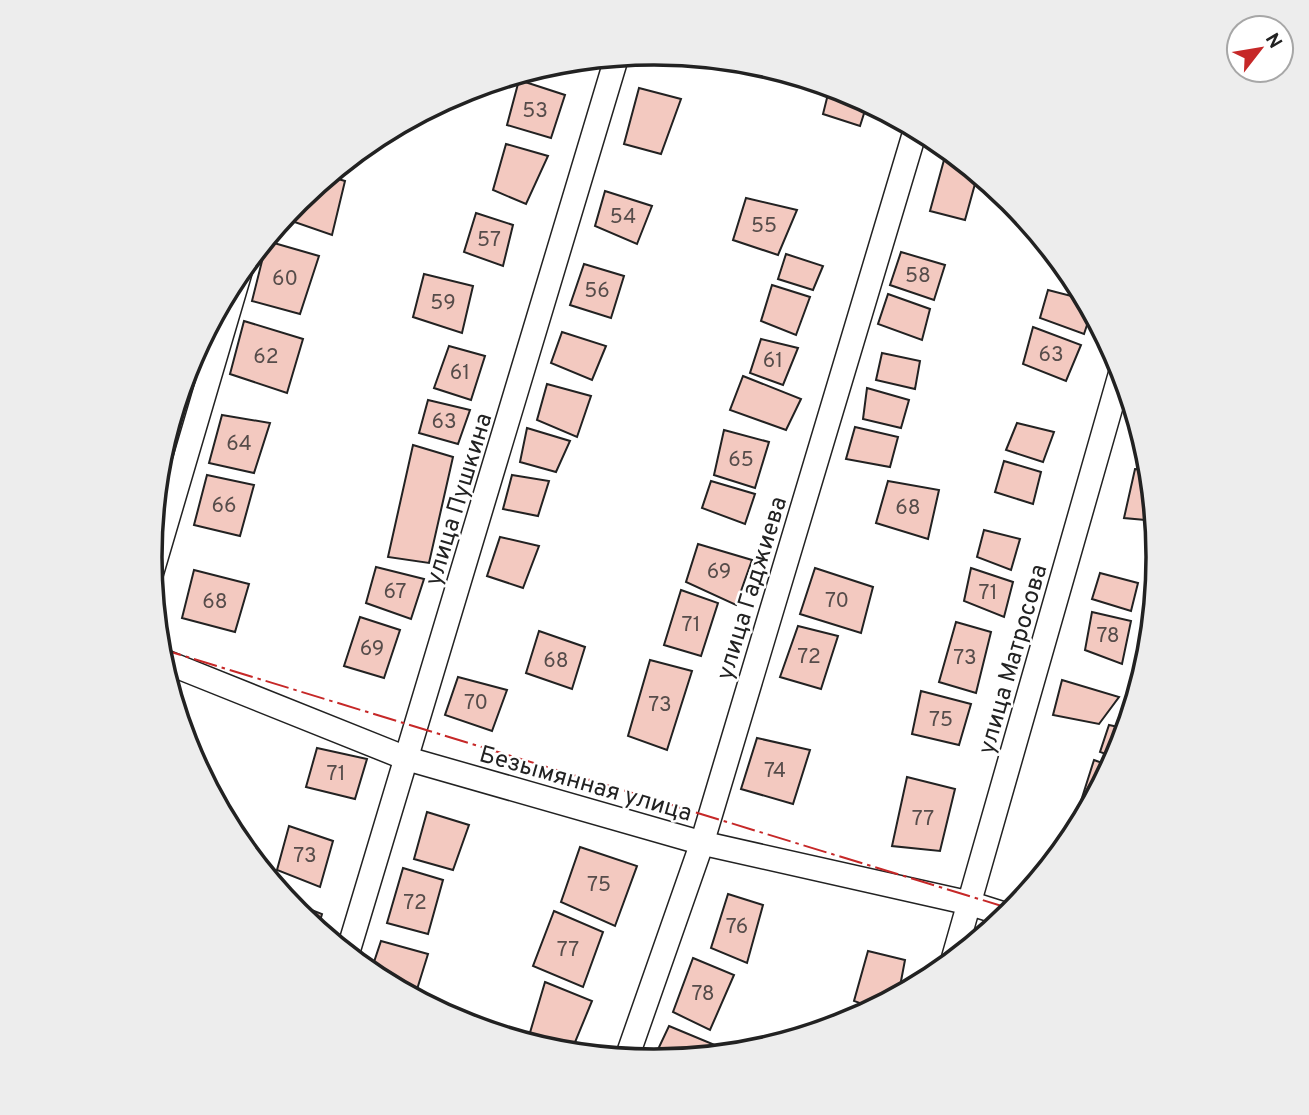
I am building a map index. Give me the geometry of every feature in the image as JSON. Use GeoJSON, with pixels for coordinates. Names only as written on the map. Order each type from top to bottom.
{"type":"FeatureCollection","features":[{"type":"Feature","properties":{"kind":"street","name":"улица Пушкина"},"geometry":{"type":"LineString","coordinates":[[350,944],[614,67]]}},
{"type":"Feature","properties":{"kind":"street","name":"улица Гаджиева"},"geometry":{"type":"LineString","coordinates":[[630,1049],[702,843],[913,138]]}},
{"type":"Feature","properties":{"kind":"street"},"geometry":{"type":"LineString","coordinates":[[163,535],[229,309]]}},
{"type":"Feature","properties":{"kind":"street","name":"улица Матросова"},"geometry":{"type":"LineString","coordinates":[[957,946],[1117,387]]}},
{"type":"Feature","properties":{"kind":"street","name":"Безымянная улица"},"geometry":{"type":"LineString","coordinates":[[174,666],[408,759],[702,843],[996,912]]}},
{"type":"Feature","properties":{"kind":"building"},"geometry":{"type":"Polygon","coordinates":[[[526,82],[565,95],[551,138],[507,125],[518,85],[526,82]]]}},
{"type":"Feature","properties":{"kind":"building"},"geometry":{"type":"Polygon","coordinates":[[[639,88],[681,99],[661,154],[624,144],[639,88]]]}},
{"type":"Feature","properties":{"kind":"building"},"geometry":{"type":"Polygon","coordinates":[[[827,96],[864,112],[860,126],[823,114],[827,96]]]}},
{"type":"Feature","properties":{"kind":"building"},"geometry":{"type":"Polygon","coordinates":[[[506,144],[548,156],[526,204],[493,190],[506,144]]]}},
{"type":"Feature","properties":{"kind":"building"},"geometry":{"type":"Polygon","coordinates":[[[944,160],[975,184],[965,220],[930,211],[944,160]]]}},
{"type":"Feature","properties":{"kind":"building"},"geometry":{"type":"Polygon","coordinates":[[[340,179],[345,181],[332,235],[294,222],[340,179]]]}},
{"type":"Feature","properties":{"kind":"building"},"geometry":{"type":"Polygon","coordinates":[[[605,191],[652,206],[637,244],[595,226],[605,191]]]}},
{"type":"Feature","properties":{"kind":"building"},"geometry":{"type":"Polygon","coordinates":[[[746,198],[797,210],[778,255],[733,240],[746,198]]]}},
{"type":"Feature","properties":{"kind":"building"},"geometry":{"type":"Polygon","coordinates":[[[476,213],[513,225],[503,266],[464,252],[476,213]]]}},
{"type":"Feature","properties":{"kind":"building"},"geometry":{"type":"Polygon","coordinates":[[[276,243],[319,256],[300,314],[252,301],[262,261],[276,243]]]}},
{"type":"Feature","properties":{"kind":"building"},"geometry":{"type":"Polygon","coordinates":[[[901,252],[945,265],[934,300],[890,285],[901,252]]]}},
{"type":"Feature","properties":{"kind":"building"},"geometry":{"type":"Polygon","coordinates":[[[786,254],[823,266],[813,290],[778,279],[786,254]]]}},
{"type":"Feature","properties":{"kind":"building"},"geometry":{"type":"Polygon","coordinates":[[[584,264],[624,276],[611,318],[570,305],[584,264]]]}},
{"type":"Feature","properties":{"kind":"building"},"geometry":{"type":"Polygon","coordinates":[[[424,274],[473,286],[462,333],[413,317],[424,274]]]}},
{"type":"Feature","properties":{"kind":"building"},"geometry":{"type":"Polygon","coordinates":[[[772,285],[810,297],[796,335],[761,321],[772,285]]]}},
{"type":"Feature","properties":{"kind":"building"},"geometry":{"type":"Polygon","coordinates":[[[1048,290],[1072,296],[1087,324],[1084,334],[1040,318],[1048,290]]]}},
{"type":"Feature","properties":{"kind":"building"},"geometry":{"type":"Polygon","coordinates":[[[888,294],[930,309],[922,340],[878,324],[888,294]]]}},
{"type":"Feature","properties":{"kind":"building"},"geometry":{"type":"Polygon","coordinates":[[[244,321],[303,339],[287,393],[230,374],[244,321]]]}},
{"type":"Feature","properties":{"kind":"building"},"geometry":{"type":"Polygon","coordinates":[[[1033,327],[1081,345],[1066,381],[1023,364],[1033,327]]]}},
{"type":"Feature","properties":{"kind":"building"},"geometry":{"type":"Polygon","coordinates":[[[562,332],[606,346],[592,380],[551,363],[562,332]]]}},
{"type":"Feature","properties":{"kind":"building"},"geometry":{"type":"Polygon","coordinates":[[[761,339],[798,348],[783,385],[750,373],[761,339]]]}},
{"type":"Feature","properties":{"kind":"building"},"geometry":{"type":"Polygon","coordinates":[[[449,346],[485,356],[471,400],[434,388],[449,346]]]}},
{"type":"Feature","properties":{"kind":"building"},"geometry":{"type":"Polygon","coordinates":[[[882,353],[920,361],[915,389],[876,380],[882,353]]]}},
{"type":"Feature","properties":{"kind":"building"},"geometry":{"type":"Polygon","coordinates":[[[743,376],[801,399],[786,430],[730,410],[743,376]]]}},
{"type":"Feature","properties":{"kind":"building"},"geometry":{"type":"Polygon","coordinates":[[[547,384],[591,396],[577,437],[537,420],[547,384]]]}},
{"type":"Feature","properties":{"kind":"building"},"geometry":{"type":"Polygon","coordinates":[[[867,388],[909,400],[901,428],[863,419],[867,388]]]}},
{"type":"Feature","properties":{"kind":"building"},"geometry":{"type":"Polygon","coordinates":[[[428,400],[470,410],[458,444],[419,433],[428,400]]]}},
{"type":"Feature","properties":{"kind":"building"},"geometry":{"type":"Polygon","coordinates":[[[222,415],[270,423],[254,473],[209,463],[222,415]]]}},
{"type":"Feature","properties":{"kind":"building"},"geometry":{"type":"Polygon","coordinates":[[[1017,423],[1054,432],[1043,462],[1006,450],[1017,423]]]}},
{"type":"Feature","properties":{"kind":"building"},"geometry":{"type":"Polygon","coordinates":[[[855,427],[898,437],[890,467],[846,459],[855,427]]]}},
{"type":"Feature","properties":{"kind":"building"},"geometry":{"type":"Polygon","coordinates":[[[527,428],[570,441],[556,472],[520,462],[527,428]]]}},
{"type":"Feature","properties":{"kind":"building"},"geometry":{"type":"Polygon","coordinates":[[[724,430],[769,442],[755,488],[714,475],[724,430]]]}},
{"type":"Feature","properties":{"kind":"building"},"geometry":{"type":"Polygon","coordinates":[[[413,445],[453,457],[429,563],[388,557],[413,445]]]}},
{"type":"Feature","properties":{"kind":"building"},"geometry":{"type":"Polygon","coordinates":[[[1004,461],[1041,472],[1033,504],[995,492],[1004,461]]]}},
{"type":"Feature","properties":{"kind":"building"},"geometry":{"type":"Polygon","coordinates":[[[1135,469],[1139,470],[1146,520],[1124,518],[1135,469]]]}},
{"type":"Feature","properties":{"kind":"building"},"geometry":{"type":"Polygon","coordinates":[[[207,475],[254,485],[240,536],[194,525],[207,475]]]}},
{"type":"Feature","properties":{"kind":"building"},"geometry":{"type":"Polygon","coordinates":[[[512,475],[549,481],[538,516],[503,509],[512,475]]]}},
{"type":"Feature","properties":{"kind":"building"},"geometry":{"type":"Polygon","coordinates":[[[711,481],[755,494],[745,524],[702,508],[711,481]]]}},
{"type":"Feature","properties":{"kind":"building"},"geometry":{"type":"Polygon","coordinates":[[[888,481],[939,490],[928,539],[876,523],[888,481]]]}},
{"type":"Feature","properties":{"kind":"building"},"geometry":{"type":"Polygon","coordinates":[[[984,530],[1020,539],[1011,570],[977,557],[984,530]]]}},
{"type":"Feature","properties":{"kind":"building"},"geometry":{"type":"Polygon","coordinates":[[[500,537],[539,546],[523,588],[487,576],[500,537]]]}},
{"type":"Feature","properties":{"kind":"building"},"geometry":{"type":"Polygon","coordinates":[[[698,544],[752,560],[736,605],[686,582],[698,544]]]}},
{"type":"Feature","properties":{"kind":"building"},"geometry":{"type":"Polygon","coordinates":[[[376,567],[424,579],[411,619],[366,603],[376,567]]]}},
{"type":"Feature","properties":{"kind":"building"},"geometry":{"type":"Polygon","coordinates":[[[815,568],[873,587],[861,633],[800,614],[815,568]]]}},
{"type":"Feature","properties":{"kind":"building"},"geometry":{"type":"Polygon","coordinates":[[[971,568],[1013,582],[1004,617],[964,601],[971,568]]]}},
{"type":"Feature","properties":{"kind":"building"},"geometry":{"type":"Polygon","coordinates":[[[194,570],[249,584],[235,632],[182,618],[194,570]]]}},
{"type":"Feature","properties":{"kind":"building"},"geometry":{"type":"Polygon","coordinates":[[[1100,573],[1138,583],[1131,611],[1092,599],[1100,573]]]}},
{"type":"Feature","properties":{"kind":"building"},"geometry":{"type":"Polygon","coordinates":[[[681,590],[718,603],[701,656],[664,645],[681,590]]]}},
{"type":"Feature","properties":{"kind":"building"},"geometry":{"type":"Polygon","coordinates":[[[1092,612],[1131,621],[1122,664],[1085,650],[1092,612]]]}},
{"type":"Feature","properties":{"kind":"building"},"geometry":{"type":"Polygon","coordinates":[[[360,617],[400,630],[384,678],[344,666],[360,617]]]}},
{"type":"Feature","properties":{"kind":"building"},"geometry":{"type":"Polygon","coordinates":[[[956,622],[991,632],[976,693],[939,682],[956,622]]]}},
{"type":"Feature","properties":{"kind":"building"},"geometry":{"type":"Polygon","coordinates":[[[798,626],[838,636],[821,689],[780,677],[798,626]]]}},
{"type":"Feature","properties":{"kind":"building"},"geometry":{"type":"Polygon","coordinates":[[[539,631],[585,647],[572,689],[526,673],[539,631]]]}},
{"type":"Feature","properties":{"kind":"building"},"geometry":{"type":"Polygon","coordinates":[[[650,660],[692,671],[667,750],[628,736],[650,660]]]}},
{"type":"Feature","properties":{"kind":"building"},"geometry":{"type":"Polygon","coordinates":[[[458,677],[507,690],[492,731],[445,715],[458,677]]]}},
{"type":"Feature","properties":{"kind":"building"},"geometry":{"type":"Polygon","coordinates":[[[1062,680],[1119,697],[1099,724],[1053,715],[1062,680]]]}},
{"type":"Feature","properties":{"kind":"building"},"geometry":{"type":"Polygon","coordinates":[[[921,691],[971,704],[959,745],[912,734],[921,691]]]}},
{"type":"Feature","properties":{"kind":"building"},"geometry":{"type":"Polygon","coordinates":[[[1109,725],[1117,727],[1106,754],[1100,752],[1109,725]]]}},
{"type":"Feature","properties":{"kind":"building"},"geometry":{"type":"Polygon","coordinates":[[[757,738],[810,750],[793,804],[741,789],[757,738]]]}},
{"type":"Feature","properties":{"kind":"building"},"geometry":{"type":"Polygon","coordinates":[[[317,748],[367,759],[355,799],[306,787],[317,748]]]}},
{"type":"Feature","properties":{"kind":"building"},"geometry":{"type":"Polygon","coordinates":[[[1094,760],[1102,763],[1081,804],[1094,760]]]}},
{"type":"Feature","properties":{"kind":"building"},"geometry":{"type":"Polygon","coordinates":[[[907,777],[955,789],[940,851],[892,846],[907,777]]]}},
{"type":"Feature","properties":{"kind":"building"},"geometry":{"type":"Polygon","coordinates":[[[427,812],[469,825],[453,870],[414,859],[427,812]]]}},
{"type":"Feature","properties":{"kind":"building"},"geometry":{"type":"Polygon","coordinates":[[[289,826],[333,841],[320,887],[277,870],[289,826]]]}},
{"type":"Feature","properties":{"kind":"building"},"geometry":{"type":"Polygon","coordinates":[[[580,847],[637,866],[615,926],[561,902],[580,847]]]}},
{"type":"Feature","properties":{"kind":"building"},"geometry":{"type":"Polygon","coordinates":[[[403,868],[443,880],[428,934],[387,923],[403,868]]]}},
{"type":"Feature","properties":{"kind":"building"},"geometry":{"type":"Polygon","coordinates":[[[728,894],[763,905],[747,963],[711,948],[728,894]]]}},
{"type":"Feature","properties":{"kind":"building"},"geometry":{"type":"Polygon","coordinates":[[[309,909],[322,914],[320,919],[309,909]]]}},
{"type":"Feature","properties":{"kind":"building"},"geometry":{"type":"Polygon","coordinates":[[[554,911],[603,932],[583,987],[533,966],[554,911]]]}},
{"type":"Feature","properties":{"kind":"building"},"geometry":{"type":"Polygon","coordinates":[[[381,941],[428,954],[417,989],[374,962],[381,941]]]}},
{"type":"Feature","properties":{"kind":"building"},"geometry":{"type":"Polygon","coordinates":[[[868,951],[905,960],[900,984],[862,1004],[854,1001],[868,951]]]}},
{"type":"Feature","properties":{"kind":"building"},"geometry":{"type":"Polygon","coordinates":[[[693,958],[734,975],[710,1030],[673,1012],[693,958]]]}},
{"type":"Feature","properties":{"kind":"building"},"geometry":{"type":"Polygon","coordinates":[[[545,982],[592,1001],[574,1044],[530,1034],[545,982]]]}},
{"type":"Feature","properties":{"kind":"building"},"geometry":{"type":"Polygon","coordinates":[[[669,1026],[717,1046],[687,1049],[658,1050],[669,1026]]]}},
{"type":"Feature","properties":{"kind":"power"},"geometry":{"type":"LineString","coordinates":[[171,652],[1003,906]]}}]}
